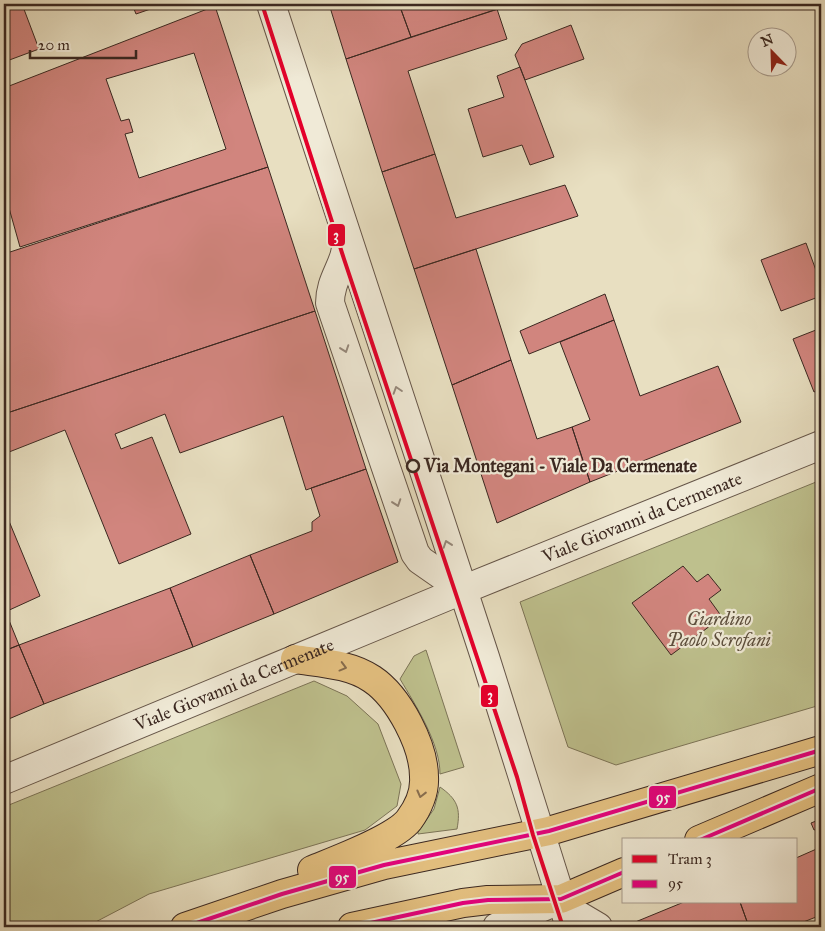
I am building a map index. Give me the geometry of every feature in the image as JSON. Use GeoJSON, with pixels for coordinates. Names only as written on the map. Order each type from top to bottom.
{"type":"FeatureCollection","features":[{"type":"Feature","properties":{"kind":"main road"},"geometry":{"type":"LineString","coordinates":[[180,927],[379,841],[408,822],[417,807],[424,779],[423,760],[411,730],[390,696],[372,678],[357,671],[339,665],[295,660]]}},
{"type":"Feature","properties":{"kind":"main road"},"geometry":{"type":"LineString","coordinates":[[185,927],[282,894],[384,865],[541,833],[821,750]]}},
{"type":"Feature","properties":{"kind":"main road"},"geometry":{"type":"LineString","coordinates":[[704,838],[821,788]]}},
{"type":"Feature","properties":{"kind":"main road"},"geometry":{"type":"LineString","coordinates":[[352,927],[463,903],[488,900],[562,899],[622,873]]}},
{"type":"Feature","properties":{"kind":"street"},"geometry":{"type":"LineString","coordinates":[[271,4],[463,590],[570,927]]}},
{"type":"Feature","properties":{"kind":"street"},"geometry":{"type":"LineString","coordinates":[[347,238],[347,250],[330,292],[330,303],[415,553],[420,560],[463,590]]}},
{"type":"Feature","properties":{"kind":"street","name":"Viale Giovanni da Cermenate"},"geometry":{"type":"LineString","coordinates":[[4,780],[463,590],[821,446]]}},
{"type":"Feature","properties":{"kind":"street"},"geometry":{"type":"LineString","coordinates":[[497,927],[562,899]]}},
{"type":"Feature","properties":{"kind":"street"},"geometry":{"type":"LineString","coordinates":[[562,899],[576,914],[598,927]]}},
{"type":"Feature","properties":{"kind":"green space","name":"Giardino Paolo Scrofani"},"geometry":{"type":"Polygon","coordinates":[[[821,480],[821,707],[817,706],[616,765],[568,747],[520,602],[821,480]]]}},
{"type":"Feature","properties":{"kind":"green space"},"geometry":{"type":"Polygon","coordinates":[[[426,650],[464,767],[440,774],[439,762],[432,737],[400,679],[414,656],[426,650]]]}},
{"type":"Feature","properties":{"kind":"green space"},"geometry":{"type":"Polygon","coordinates":[[[314,681],[347,696],[378,724],[401,784],[397,806],[365,830],[149,894],[86,927],[4,927],[4,807],[314,681]]]}},
{"type":"Feature","properties":{"kind":"green space"},"geometry":{"type":"Polygon","coordinates":[[[440,787],[454,800],[458,810],[457,829],[418,834],[434,809],[440,787]]]}},
{"type":"Feature","properties":{"kind":"building"},"geometry":{"type":"Polygon","coordinates":[[[4,4],[22,4],[39,49],[4,62],[4,4]]]}},
{"type":"Feature","properties":{"kind":"building"},"geometry":{"type":"Polygon","coordinates":[[[132,4],[165,4],[136,14],[132,4]]]}},
{"type":"Feature","properties":{"kind":"building"},"geometry":{"type":"Polygon","coordinates":[[[329,4],[399,4],[411,37],[346,59],[329,4]]]}},
{"type":"Feature","properties":{"kind":"building"},"geometry":{"type":"Polygon","coordinates":[[[399,4],[514,4],[411,37],[399,4]]]}},
{"type":"Feature","properties":{"kind":"building"},"geometry":{"type":"Polygon","coordinates":[[[215,6],[268,167],[20,247],[9,208],[4,210],[4,88],[215,6]],[[194,53],[106,79],[121,121],[129,119],[133,132],[125,134],[139,178],[226,149],[194,53]]]}},
{"type":"Feature","properties":{"kind":"building"},"geometry":{"type":"Polygon","coordinates":[[[497,9],[507,39],[408,71],[435,154],[382,172],[346,59],[497,9]]]}},
{"type":"Feature","properties":{"kind":"building"},"geometry":{"type":"Polygon","coordinates":[[[571,25],[584,59],[525,80],[515,55],[522,44],[571,25]]]}},
{"type":"Feature","properties":{"kind":"building"},"geometry":{"type":"Polygon","coordinates":[[[520,67],[554,157],[530,165],[522,145],[483,157],[468,109],[504,97],[497,76],[520,67]]]}},
{"type":"Feature","properties":{"kind":"building"},"geometry":{"type":"Polygon","coordinates":[[[435,154],[456,218],[565,185],[578,216],[414,269],[382,172],[435,154]]]}},
{"type":"Feature","properties":{"kind":"building"},"geometry":{"type":"Polygon","coordinates":[[[268,167],[315,311],[4,414],[4,254],[268,167]]]}},
{"type":"Feature","properties":{"kind":"building"},"geometry":{"type":"Polygon","coordinates":[[[806,243],[821,284],[821,296],[781,311],[761,260],[806,243]]]}},
{"type":"Feature","properties":{"kind":"building"},"geometry":{"type":"Polygon","coordinates":[[[476,249],[511,360],[452,385],[414,269],[476,249]]]}},
{"type":"Feature","properties":{"kind":"building"},"geometry":{"type":"Polygon","coordinates":[[[605,294],[614,320],[529,354],[520,331],[605,294]]]}},
{"type":"Feature","properties":{"kind":"building"},"geometry":{"type":"Polygon","coordinates":[[[315,311],[366,469],[306,490],[283,416],[180,453],[165,414],[115,434],[121,449],[152,437],[191,534],[119,564],[65,430],[4,454],[4,414],[315,311]]]}},
{"type":"Feature","properties":{"kind":"building"},"geometry":{"type":"Polygon","coordinates":[[[614,320],[640,396],[718,366],[741,422],[590,482],[572,427],[590,420],[560,342],[614,320]]]}},
{"type":"Feature","properties":{"kind":"building"},"geometry":{"type":"Polygon","coordinates":[[[821,328],[821,389],[814,392],[793,339],[821,328]]]}},
{"type":"Feature","properties":{"kind":"building"},"geometry":{"type":"Polygon","coordinates":[[[511,360],[537,439],[572,427],[590,482],[497,523],[452,385],[511,360]]]}},
{"type":"Feature","properties":{"kind":"building"},"geometry":{"type":"Polygon","coordinates":[[[366,469],[398,562],[274,614],[250,555],[312,531],[312,522],[320,516],[311,488],[366,469]]]}},
{"type":"Feature","properties":{"kind":"building"},"geometry":{"type":"Polygon","coordinates":[[[4,509],[40,596],[5,612],[4,608],[4,509]]]}},
{"type":"Feature","properties":{"kind":"building"},"geometry":{"type":"Polygon","coordinates":[[[250,555],[274,614],[193,647],[170,588],[250,555]]]}},
{"type":"Feature","properties":{"kind":"building"},"geometry":{"type":"Polygon","coordinates":[[[683,566],[697,582],[708,574],[721,590],[709,599],[722,617],[671,655],[632,603],[683,566]]]}},
{"type":"Feature","properties":{"kind":"building"},"geometry":{"type":"Polygon","coordinates":[[[170,588],[193,647],[44,704],[19,645],[170,588]]]}},
{"type":"Feature","properties":{"kind":"building"},"geometry":{"type":"Polygon","coordinates":[[[4,608],[19,645],[4,651],[4,608]]]}},
{"type":"Feature","properties":{"kind":"building"},"geometry":{"type":"Polygon","coordinates":[[[19,645],[44,704],[4,721],[4,651],[19,645]]]}},
{"type":"Feature","properties":{"kind":"building"},"geometry":{"type":"Polygon","coordinates":[[[821,819],[821,828],[814,830],[811,823],[821,819]]]}},
{"type":"Feature","properties":{"kind":"building"},"geometry":{"type":"Polygon","coordinates":[[[821,847],[821,915],[791,927],[749,927],[741,904],[798,904],[798,857],[821,847]]]}},
{"type":"Feature","properties":{"kind":"building"},"geometry":{"type":"Polygon","coordinates":[[[679,904],[741,904],[749,927],[629,927],[628,925],[679,904]]]}},
{"type":"Feature","properties":{"kind":"tram line","name":"3"},"geometry":{"type":"LineString","coordinates":[[262,4],[344,259],[517,777],[533,835],[563,927]]}},
{"type":"Feature","properties":{"kind":"transit line","name":"95"},"geometry":{"type":"LineString","coordinates":[[185,927],[282,894],[384,865],[549,831],[821,750]]}},
{"type":"Feature","properties":{"kind":"transit line","name":"95"},"geometry":{"type":"LineString","coordinates":[[705,838],[821,788]]}},
{"type":"Feature","properties":{"kind":"transit line","name":"95"},"geometry":{"type":"LineString","coordinates":[[352,927],[463,903],[488,900],[561,899],[622,873]]}},
{"type":"Feature","properties":{"kind":"place","name":"Via Montegani - Viale Da Cermenate"},"geometry":{"type":"Point","coordinates":[413,466]}}]}
